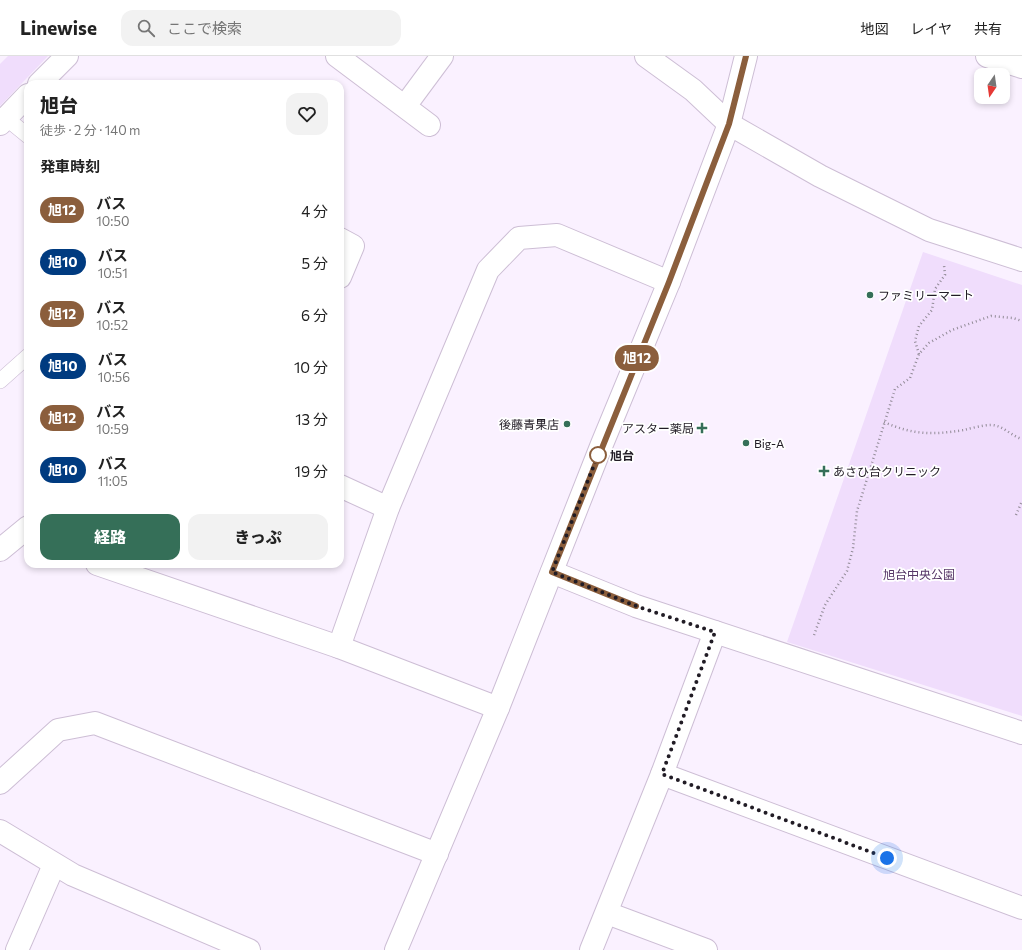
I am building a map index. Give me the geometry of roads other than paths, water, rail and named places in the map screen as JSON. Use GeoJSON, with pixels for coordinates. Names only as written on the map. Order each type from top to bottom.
{"type":"FeatureCollection","features":[{"type":"Feature","properties":{"kind":"street"},"geometry":{"type":"LineString","coordinates":[[43,80],[67,56]]}},
{"type":"Feature","properties":{"kind":"street"},"geometry":{"type":"LineString","coordinates":[[336,56],[429,125]]}},
{"type":"Feature","properties":{"kind":"street"},"geometry":{"type":"LineString","coordinates":[[405,106],[442,56]]}},
{"type":"Feature","properties":{"kind":"street"},"geometry":{"type":"LineString","coordinates":[[646,56],[693,90],[729,124],[820,176],[929,230],[1022,260]]}},
{"type":"Feature","properties":{"kind":"street"},"geometry":{"type":"LineString","coordinates":[[396,950],[498,708],[669,282],[729,124],[746,56]]}},
{"type":"Feature","properties":{"kind":"street"},"geometry":{"type":"LineString","coordinates":[[988,56],[1022,67]]}},
{"type":"Feature","properties":{"kind":"street"},"geometry":{"type":"LineString","coordinates":[[3,121],[24,99]]}},
{"type":"Feature","properties":{"kind":"street"},"geometry":{"type":"LineString","coordinates":[[339,647],[388,508],[488,270],[519,238],[557,236],[669,282]]}},
{"type":"Feature","properties":{"kind":"street"},"geometry":{"type":"LineString","coordinates":[[344,241],[353,246],[344,267]]}},
{"type":"Feature","properties":{"kind":"street"},"geometry":{"type":"LineString","coordinates":[[344,488],[388,508]]}},
{"type":"Feature","properties":{"kind":"street"},"geometry":{"type":"LineString","coordinates":[[0,550],[24,530]]}},
{"type":"Feature","properties":{"kind":"street"},"geometry":{"type":"LineString","coordinates":[[0,550],[24,550]]}},
{"type":"Feature","properties":{"kind":"street"},"geometry":{"type":"LineString","coordinates":[[109,568],[339,647],[498,708]]}},
{"type":"Feature","properties":{"kind":"street"},"geometry":{"type":"LineString","coordinates":[[552,572],[636,606],[1022,733]]}},
{"type":"Feature","properties":{"kind":"street"},"geometry":{"type":"LineString","coordinates":[[591,950],[662,774],[715,632]]}},
{"type":"Feature","properties":{"kind":"street"},"geometry":{"type":"LineString","coordinates":[[0,783],[58,730],[95,723],[437,854]]}},
{"type":"Feature","properties":{"kind":"street"},"geometry":{"type":"LineString","coordinates":[[662,774],[1022,908]]}},
{"type":"Feature","properties":{"kind":"street"},"geometry":{"type":"LineString","coordinates":[[0,831],[54,865],[73,875],[211,942],[249,950]]}},
{"type":"Feature","properties":{"kind":"street"},"geometry":{"type":"LineString","coordinates":[[17,950],[54,865]]}},
{"type":"Feature","properties":{"kind":"street"},"geometry":{"type":"LineString","coordinates":[[607,913],[706,950]]}},
{"type":"Feature","properties":{"kind":"lane"},"geometry":{"type":"LineString","coordinates":[[3,121],[24,134]]}},
{"type":"Feature","properties":{"kind":"lane"},"geometry":{"type":"LineString","coordinates":[[0,381],[24,360]]}},
{"type":"Feature","properties":{"kind":"place","name":"ファミリーマート"},"geometry":{"type":"Point","coordinates":[870,295]}},
{"type":"Feature","properties":{"kind":"place","name":"後藤青果店"},"geometry":{"type":"Point","coordinates":[567,424]}},
{"type":"Feature","properties":{"kind":"place","name":"アスター薬局"},"geometry":{"type":"Point","coordinates":[702,428]}},
{"type":"Feature","properties":{"kind":"place","name":"Big-A"},"geometry":{"type":"Point","coordinates":[746,443]}},
{"type":"Feature","properties":{"kind":"place","name":"旭台"},"geometry":{"type":"Point","coordinates":[598,455]}},
{"type":"Feature","properties":{"kind":"place","name":"あさひ台クリニック"},"geometry":{"type":"Point","coordinates":[824,471]}},
{"type":"Feature","properties":{"kind":"park label","name":"旭台中央公園"},"geometry":{"type":"Point","coordinates":[919,574]}}]}
